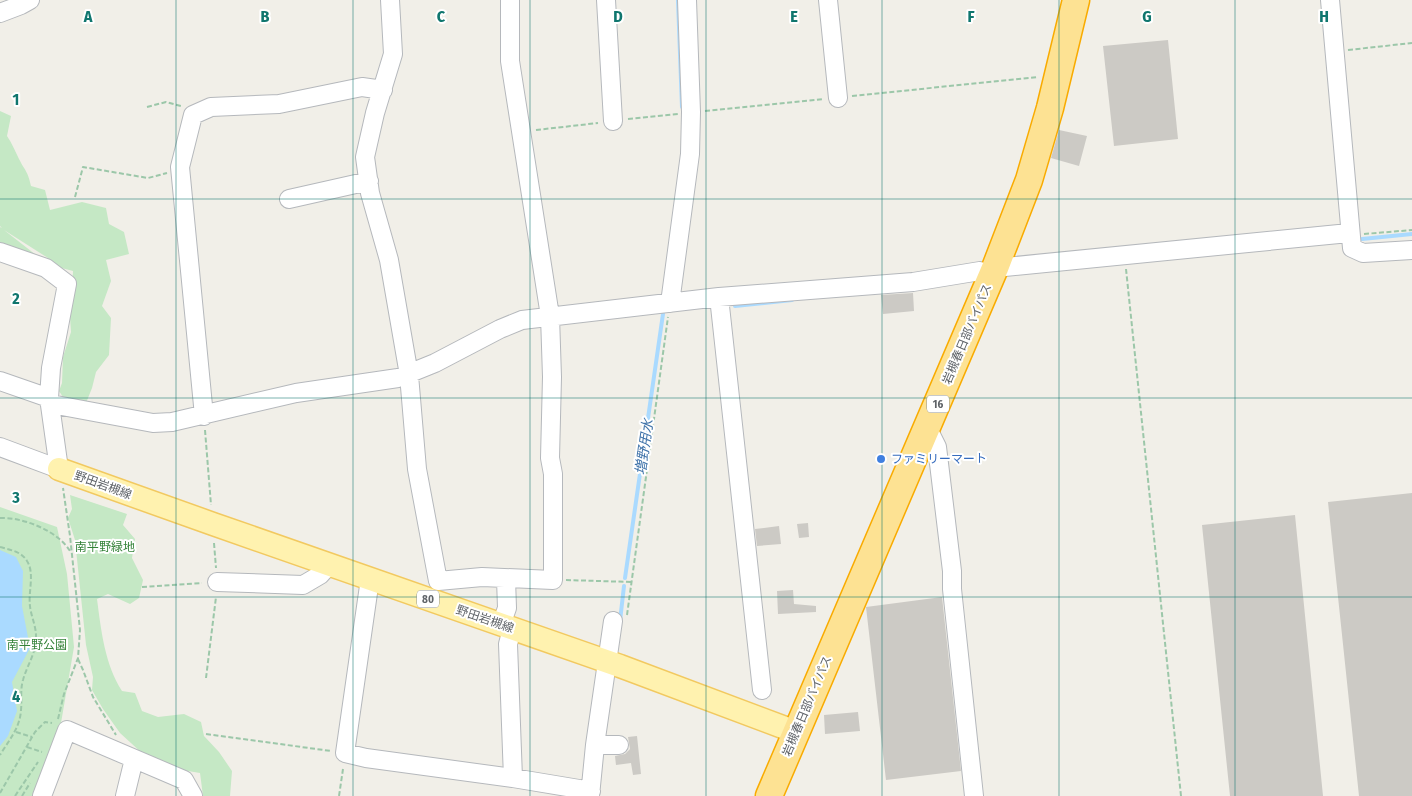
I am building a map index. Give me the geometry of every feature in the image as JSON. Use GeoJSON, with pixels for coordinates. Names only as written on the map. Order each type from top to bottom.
{"type":"FeatureCollection","features":[{"type":"Feature","properties":{"kind":"highway","name":"岩槻春日部バイパス"},"geometry":{"type":"LineString","coordinates":[[769,796],[790,729],[922,411],[1000,272],[1015,176],[1037,103],[1058,0]]}},
{"type":"Feature","properties":{"kind":"highway","name":"岩槻春日部バイパス"},"geometry":{"type":"LineString","coordinates":[[753,796],[790,729],[1000,272],[1050,108],[1076,0]]}},
{"type":"Feature","properties":{"kind":"main road","name":"野田岩槻線"},"geometry":{"type":"LineString","coordinates":[[59,469],[607,662],[790,729]]}},
{"type":"Feature","properties":{"kind":"street"},"geometry":{"type":"LineString","coordinates":[[0,12],[30,0]]}},
{"type":"Feature","properties":{"kind":"street"},"geometry":{"type":"LineString","coordinates":[[390,0],[392,54],[365,156],[370,193],[389,260],[409,375],[417,469],[438,581],[482,577],[553,580],[552,474],[550,458],[552,377],[550,316],[510,61],[510,0]]}},
{"type":"Feature","properties":{"kind":"street"},"geometry":{"type":"LineString","coordinates":[[606,0],[613,121]]}},
{"type":"Feature","properties":{"kind":"street"},"geometry":{"type":"LineString","coordinates":[[670,303],[690,154],[691,112],[687,0]]}},
{"type":"Feature","properties":{"kind":"street"},"geometry":{"type":"LineString","coordinates":[[828,0],[838,98]]}},
{"type":"Feature","properties":{"kind":"street"},"geometry":{"type":"LineString","coordinates":[[1330,0],[1336,51],[1349,234],[1352,248],[1363,253],[1412,250]]}},
{"type":"Feature","properties":{"kind":"street"},"geometry":{"type":"LineString","coordinates":[[204,416],[180,167],[193,115],[211,106],[278,104],[362,88],[383,90]]}},
{"type":"Feature","properties":{"kind":"street"},"geometry":{"type":"LineString","coordinates":[[289,199],[368,181]]}},
{"type":"Feature","properties":{"kind":"street"},"geometry":{"type":"LineString","coordinates":[[0,382],[50,401],[153,423],[172,422],[296,393],[386,381],[409,375],[500,329],[522,320],[719,297],[913,282],[1125,254],[1349,234]]}},
{"type":"Feature","properties":{"kind":"street"},"geometry":{"type":"LineString","coordinates":[[0,252],[46,268],[67,284],[51,368],[50,401],[59,469],[0,447]]}},
{"type":"Feature","properties":{"kind":"street"},"geometry":{"type":"LineString","coordinates":[[719,297],[762,690]]}},
{"type":"Feature","properties":{"kind":"street"},"geometry":{"type":"LineString","coordinates":[[928,428],[937,447],[952,571],[952,588],[974,796]]}},
{"type":"Feature","properties":{"kind":"street"},"geometry":{"type":"LineString","coordinates":[[217,582],[302,585],[320,575],[329,565]]}},
{"type":"Feature","properties":{"kind":"street"},"geometry":{"type":"LineString","coordinates":[[370,579],[345,753],[366,758],[513,778],[591,794],[595,745],[607,662],[619,620]]}},
{"type":"Feature","properties":{"kind":"street"},"geometry":{"type":"LineString","coordinates":[[506,579],[513,778]]}},
{"type":"Feature","properties":{"kind":"street"},"geometry":{"type":"LineString","coordinates":[[446,605],[450,580]]}},
{"type":"Feature","properties":{"kind":"street"},"geometry":{"type":"LineString","coordinates":[[42,796],[67,730],[184,780],[193,796]]}},
{"type":"Feature","properties":{"kind":"street"},"geometry":{"type":"LineString","coordinates":[[595,745],[619,745]]}},
{"type":"Feature","properties":{"kind":"street"},"geometry":{"type":"LineString","coordinates":[[125,796],[134,759]]}},
{"type":"Feature","properties":{"kind":"path"},"geometry":{"type":"LineString","coordinates":[[1336,51],[1412,42]]}},
{"type":"Feature","properties":{"kind":"path"},"geometry":{"type":"LineString","coordinates":[[691,112],[1042,77]]}},
{"type":"Feature","properties":{"kind":"path"},"geometry":{"type":"LineString","coordinates":[[147,107],[166,102],[201,111]]}},
{"type":"Feature","properties":{"kind":"path"},"geometry":{"type":"LineString","coordinates":[[76,197],[83,167],[148,178],[172,172],[180,167]]}},
{"type":"Feature","properties":{"kind":"path"},"geometry":{"type":"LineString","coordinates":[[1349,234],[1379,234],[1412,230]]}},
{"type":"Feature","properties":{"kind":"path"},"geometry":{"type":"LineString","coordinates":[[1125,254],[1181,796]]}},
{"type":"Feature","properties":{"kind":"path"},"geometry":{"type":"LineString","coordinates":[[619,620],[631,582],[670,303]]}},
{"type":"Feature","properties":{"kind":"path"},"geometry":{"type":"LineString","coordinates":[[204,416],[217,582],[206,678]]}},
{"type":"Feature","properties":{"kind":"path"},"geometry":{"type":"LineString","coordinates":[[56,726],[64,694],[78,658],[80,630],[59,469]]}},
{"type":"Feature","properties":{"kind":"path"},"geometry":{"type":"LineString","coordinates":[[0,518],[8,517],[36,524],[52,534],[71,553]]}},
{"type":"Feature","properties":{"kind":"path"},"geometry":{"type":"LineString","coordinates":[[0,547],[17,551],[27,561],[30,571],[30,606],[36,636],[34,652],[23,681],[22,711],[15,732],[0,755]]}},
{"type":"Feature","properties":{"kind":"path"},"geometry":{"type":"LineString","coordinates":[[553,580],[631,582]]}},
{"type":"Feature","properties":{"kind":"path"},"geometry":{"type":"LineString","coordinates":[[142,587],[217,582]]}},
{"type":"Feature","properties":{"kind":"path"},"geometry":{"type":"LineString","coordinates":[[78,658],[93,697],[104,717],[134,759]]}},
{"type":"Feature","properties":{"kind":"path"},"geometry":{"type":"LineString","coordinates":[[0,794],[32,737],[45,722],[52,723]]}},
{"type":"Feature","properties":{"kind":"path"},"geometry":{"type":"LineString","coordinates":[[15,732],[32,737]]}},
{"type":"Feature","properties":{"kind":"path"},"geometry":{"type":"LineString","coordinates":[[206,734],[345,753],[339,796]]}},
{"type":"Feature","properties":{"kind":"path"},"geometry":{"type":"LineString","coordinates":[[16,796],[44,753],[28,747]]}},
{"type":"Feature","properties":{"kind":"green space"},"geometry":{"type":"Polygon","coordinates":[[[0,111],[11,116],[7,136],[27,174],[31,186],[45,190],[50,210],[82,202],[106,208],[109,224],[124,232],[129,254],[106,260],[111,281],[102,306],[111,318],[109,355],[96,372],[86,403],[65,400],[59,391],[62,383],[63,357],[71,332],[69,303],[73,271],[54,266],[48,258],[4,230],[45,262],[0,246],[0,227],[2,228],[0,226],[0,111]]]}},
{"type":"Feature","properties":{"kind":"green space","name":"南平野緑地"},"geometry":{"type":"Polygon","coordinates":[[[70,495],[127,514],[123,525],[135,539],[132,558],[143,580],[139,598],[130,604],[108,594],[97,599],[105,647],[116,681],[122,691],[135,693],[142,711],[158,717],[184,714],[201,722],[204,736],[219,752],[232,771],[230,796],[203,796],[200,773],[176,769],[143,754],[120,733],[92,690],[93,677],[86,645],[75,540],[68,518],[72,509],[70,495]]]}},
{"type":"Feature","properties":{"kind":"green space","name":"南平野公園"},"geometry":{"type":"Polygon","coordinates":[[[0,507],[57,527],[67,574],[74,647],[61,723],[35,796],[0,796],[0,507]]]}},
{"type":"Feature","properties":{"kind":"water"},"geometry":{"type":"Polygon","coordinates":[[[0,550],[16,557],[23,571],[22,606],[30,648],[12,682],[17,711],[8,736],[0,746],[0,550]]]}},
{"type":"Feature","properties":{"kind":"building"},"geometry":{"type":"Polygon","coordinates":[[[1168,40],[1178,139],[1114,146],[1103,46],[1168,40]]]}},
{"type":"Feature","properties":{"kind":"building"},"geometry":{"type":"Polygon","coordinates":[[[1059,130],[1087,136],[1079,166],[1051,158],[1059,130]]]}},
{"type":"Feature","properties":{"kind":"building"},"geometry":{"type":"Polygon","coordinates":[[[913,293],[914,311],[883,314],[881,295],[913,293]]]}},
{"type":"Feature","properties":{"kind":"building"},"geometry":{"type":"Polygon","coordinates":[[[1412,493],[1412,796],[1359,796],[1328,502],[1412,493]]]}},
{"type":"Feature","properties":{"kind":"building"},"geometry":{"type":"Polygon","coordinates":[[[1295,515],[1323,796],[1230,796],[1202,525],[1295,515]]]}},
{"type":"Feature","properties":{"kind":"building"},"geometry":{"type":"Polygon","coordinates":[[[808,523],[809,537],[799,538],[797,524],[808,523]]]}},
{"type":"Feature","properties":{"kind":"building"},"geometry":{"type":"Polygon","coordinates":[[[779,526],[781,544],[757,546],[755,529],[779,526]]]}},
{"type":"Feature","properties":{"kind":"building"},"geometry":{"type":"Polygon","coordinates":[[[793,590],[794,604],[816,606],[816,612],[778,614],[777,591],[793,590]]]}},
{"type":"Feature","properties":{"kind":"building"},"geometry":{"type":"Polygon","coordinates":[[[942,597],[961,771],[886,780],[866,607],[942,597]]]}},
{"type":"Feature","properties":{"kind":"building"},"geometry":{"type":"Polygon","coordinates":[[[858,712],[860,731],[825,734],[824,715],[858,712]]]}},
{"type":"Feature","properties":{"kind":"building"},"geometry":{"type":"Polygon","coordinates":[[[637,736],[641,774],[633,775],[631,763],[616,765],[615,756],[625,754],[630,749],[628,737],[637,736]]]}},
{"type":"Feature","properties":{"kind":"waterway"},"geometry":{"type":"LineString","coordinates":[[678,0],[682,107]]}},
{"type":"Feature","properties":{"kind":"waterway"},"geometry":{"type":"LineString","coordinates":[[1362,239],[1412,234]]}},
{"type":"Feature","properties":{"kind":"waterway"},"geometry":{"type":"LineString","coordinates":[[735,306],[792,300]]}},
{"type":"Feature","properties":{"kind":"waterway","name":"増野用水"},"geometry":{"type":"LineString","coordinates":[[625,578],[663,314]]}},
{"type":"Feature","properties":{"kind":"waterway","name":"増野用水"},"geometry":{"type":"LineString","coordinates":[[620,621],[624,586]]}},
{"type":"Feature","properties":{"kind":"place","name":"ファミリーマート"},"geometry":{"type":"Point","coordinates":[881,459]}}]}
